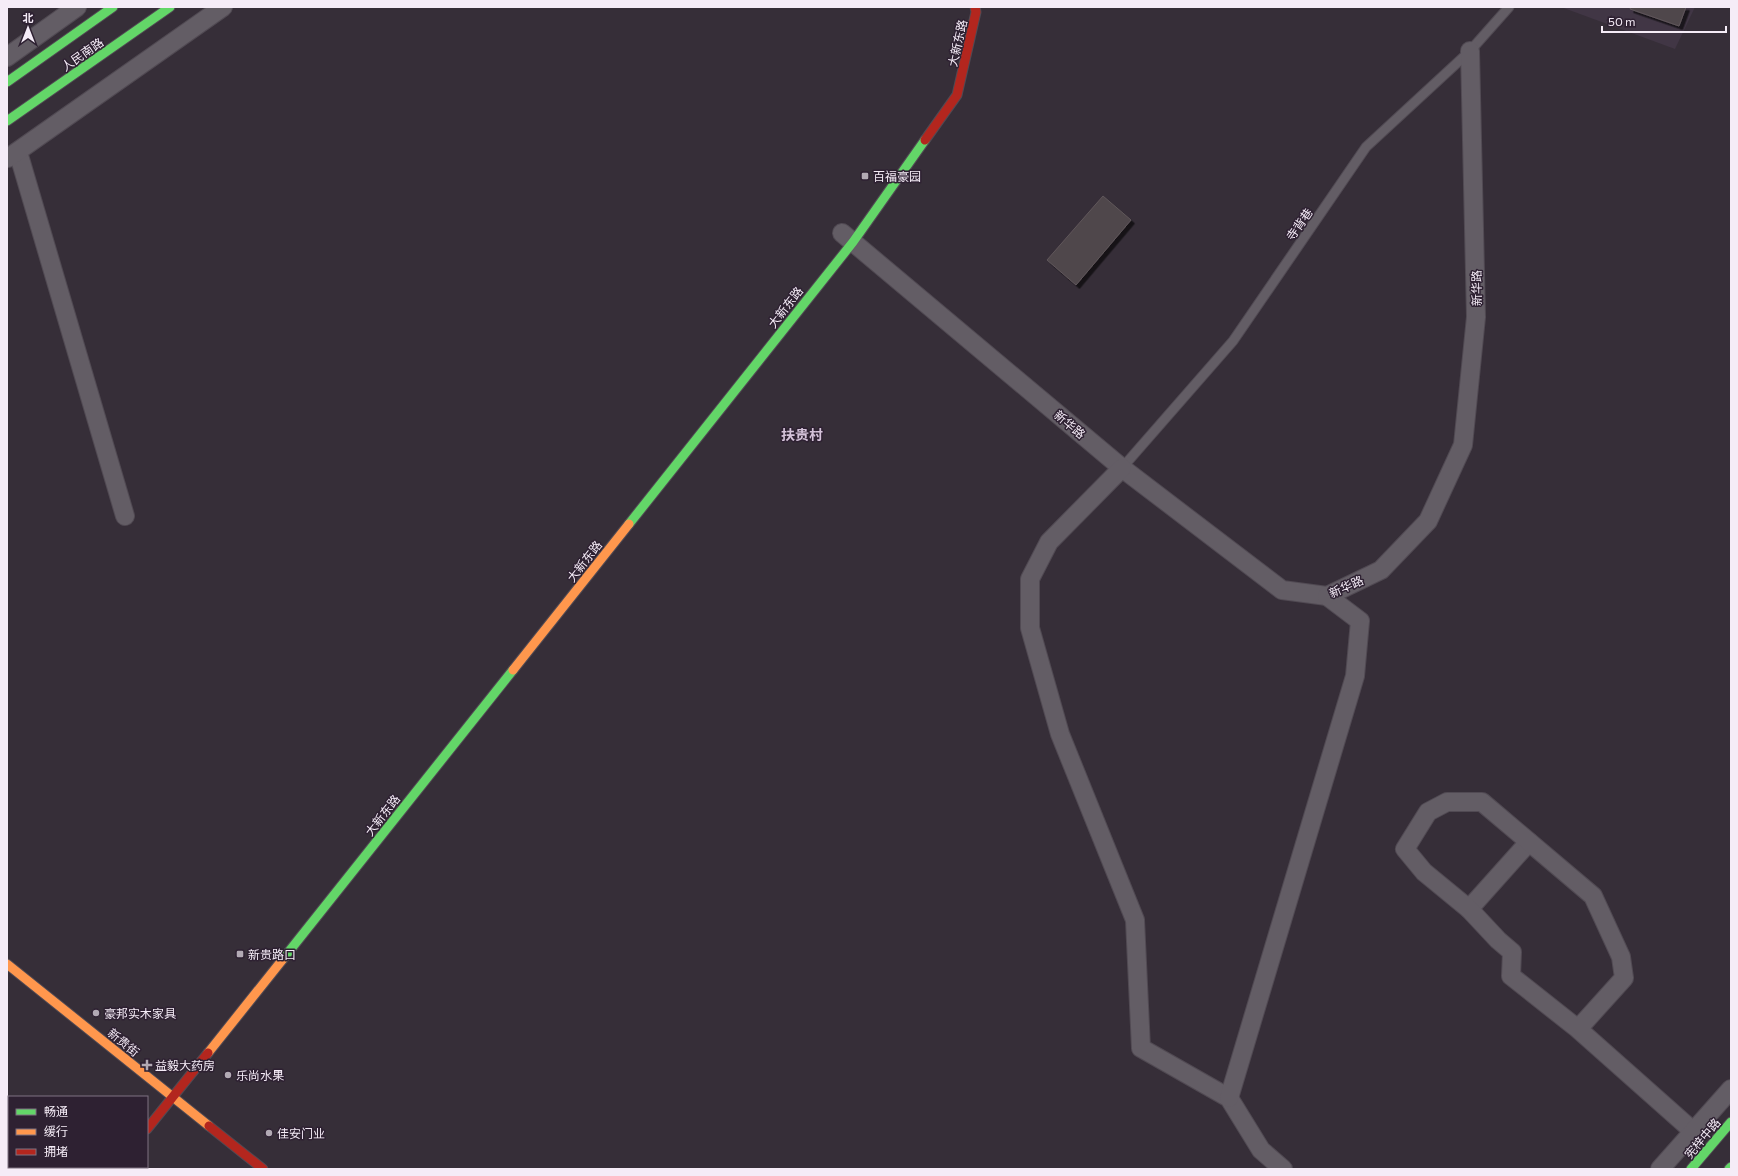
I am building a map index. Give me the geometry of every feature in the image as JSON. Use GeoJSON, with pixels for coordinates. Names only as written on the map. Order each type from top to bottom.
{"type":"FeatureCollection","features":[{"type":"Feature","properties":{"kind":"street"},"geometry":{"type":"LineString","coordinates":[[7,57],[77,7]]}},
{"type":"Feature","properties":{"kind":"street","name":"人民南路"},"geometry":{"type":"LineString","coordinates":[[8,75],[113,7]]}},
{"type":"Feature","properties":{"kind":"street","name":"人民南路"},"geometry":{"type":"LineString","coordinates":[[7,121],[170,7]]}},
{"type":"Feature","properties":{"kind":"street"},"geometry":{"type":"LineString","coordinates":[[125,516],[12,155],[223,7]]}},
{"type":"Feature","properties":{"kind":"street","name":"大新东路"},"geometry":{"type":"LineString","coordinates":[[148,1127],[164,1097],[173,1097],[845,235],[957,95],[976,12],[975,7]]}},
{"type":"Feature","properties":{"kind":"street","name":"新华路"},"geometry":{"type":"LineString","coordinates":[[845,235],[1122,468],[1282,590],[1327,596],[1381,570],[1428,521],[1463,445],[1476,317],[1470,51]]}},
{"type":"Feature","properties":{"kind":"street"},"geometry":{"type":"LineString","coordinates":[[1122,468],[1049,542],[1030,579],[1030,628],[1060,734],[1135,920],[1140,1048],[1229,1098],[1261,1150],[1283,1169]]}},
{"type":"Feature","properties":{"kind":"street"},"geometry":{"type":"LineString","coordinates":[[1229,1098],[1355,676],[1360,621],[1327,596]]}},
{"type":"Feature","properties":{"kind":"street"},"geometry":{"type":"LineString","coordinates":[[1578,1029],[1624,978],[1621,956],[1593,896],[1482,802],[1447,802],[1428,812],[1405,849],[1424,872],[1469,909],[1498,940],[1512,952],[1511,976],[1578,1029],[1694,1132]]}},
{"type":"Feature","properties":{"kind":"street"},"geometry":{"type":"LineString","coordinates":[[1469,909],[1529,842]]}},
{"type":"Feature","properties":{"kind":"street","name":"新贵街"},"geometry":{"type":"LineString","coordinates":[[7,964],[164,1097],[173,1097],[263,1169]]}},
{"type":"Feature","properties":{"kind":"street"},"geometry":{"type":"LineString","coordinates":[[1660,1169],[1731,1089]]}},
{"type":"Feature","properties":{"kind":"street","name":"宪梓中路"},"geometry":{"type":"LineString","coordinates":[[1691,1169],[1731,1122]]}},
{"type":"Feature","properties":{"kind":"lane","name":"寺背巷"},"geometry":{"type":"LineString","coordinates":[[1122,468],[1233,341],[1366,147],[1470,51],[1509,7]]}},
{"type":"Feature","properties":{"kind":"shaded area"},"geometry":{"type":"Polygon","coordinates":[[[1561,7],[1695,7],[1675,49],[1561,7]]]}},
{"type":"Feature","properties":{"kind":"building"},"geometry":{"type":"Polygon","coordinates":[[[1631,7],[1686,7],[1679,26],[1630,9],[1631,7]]]}},
{"type":"Feature","properties":{"kind":"building"},"geometry":{"type":"Polygon","coordinates":[[[1103,196],[1131,220],[1076,285],[1047,260],[1103,196]]]}},
{"type":"Feature","properties":{"kind":"traffic: fast"},"geometry":{"type":"LineString","coordinates":[[7,82],[113,7]]}},
{"type":"Feature","properties":{"kind":"traffic: fast"},"geometry":{"type":"LineString","coordinates":[[7,121],[170,7]]}},
{"type":"Feature","properties":{"kind":"traffic: fast"},"geometry":{"type":"LineString","coordinates":[[629,524],[853,242],[925,140]]}},
{"type":"Feature","properties":{"kind":"traffic: fast"},"geometry":{"type":"LineString","coordinates":[[283,959],[513,670]]}},
{"type":"Feature","properties":{"kind":"traffic: fast"},"geometry":{"type":"LineString","coordinates":[[1691,1169],[1731,1122]]}},
{"type":"Feature","properties":{"kind":"traffic: slow"},"geometry":{"type":"LineString","coordinates":[[513,670],[629,524]]}},
{"type":"Feature","properties":{"kind":"traffic: slow"},"geometry":{"type":"LineString","coordinates":[[208,1053],[283,959]]}},
{"type":"Feature","properties":{"kind":"traffic: slow"},"geometry":{"type":"LineString","coordinates":[[7,964],[209,1126]]}},
{"type":"Feature","properties":{"kind":"traffic: jam"},"geometry":{"type":"LineString","coordinates":[[925,140],[957,95],[976,12],[975,7]]}},
{"type":"Feature","properties":{"kind":"traffic: jam"},"geometry":{"type":"LineString","coordinates":[[148,1128],[208,1053]]}},
{"type":"Feature","properties":{"kind":"traffic: jam"},"geometry":{"type":"LineString","coordinates":[[209,1126],[263,1169]]}},
{"type":"Feature","properties":{"kind":"place","name":"百福豪园"},"geometry":{"type":"Point","coordinates":[865,176]}},
{"type":"Feature","properties":{"kind":"place","name":"新贵路口"},"geometry":{"type":"Point","coordinates":[240,954]}},
{"type":"Feature","properties":{"kind":"place","name":"豪邦实木家具"},"geometry":{"type":"Point","coordinates":[96,1013]}},
{"type":"Feature","properties":{"kind":"place","name":"益毅大药房"},"geometry":{"type":"Point","coordinates":[147,1065]}},
{"type":"Feature","properties":{"kind":"place","name":"乐尚水果"},"geometry":{"type":"Point","coordinates":[228,1075]}},
{"type":"Feature","properties":{"kind":"place","name":"佳安门业"},"geometry":{"type":"Point","coordinates":[269,1133]}},
{"type":"Feature","properties":{"kind":"district","name":"扶贵村"},"geometry":{"type":"Point","coordinates":[802,434]}}]}
